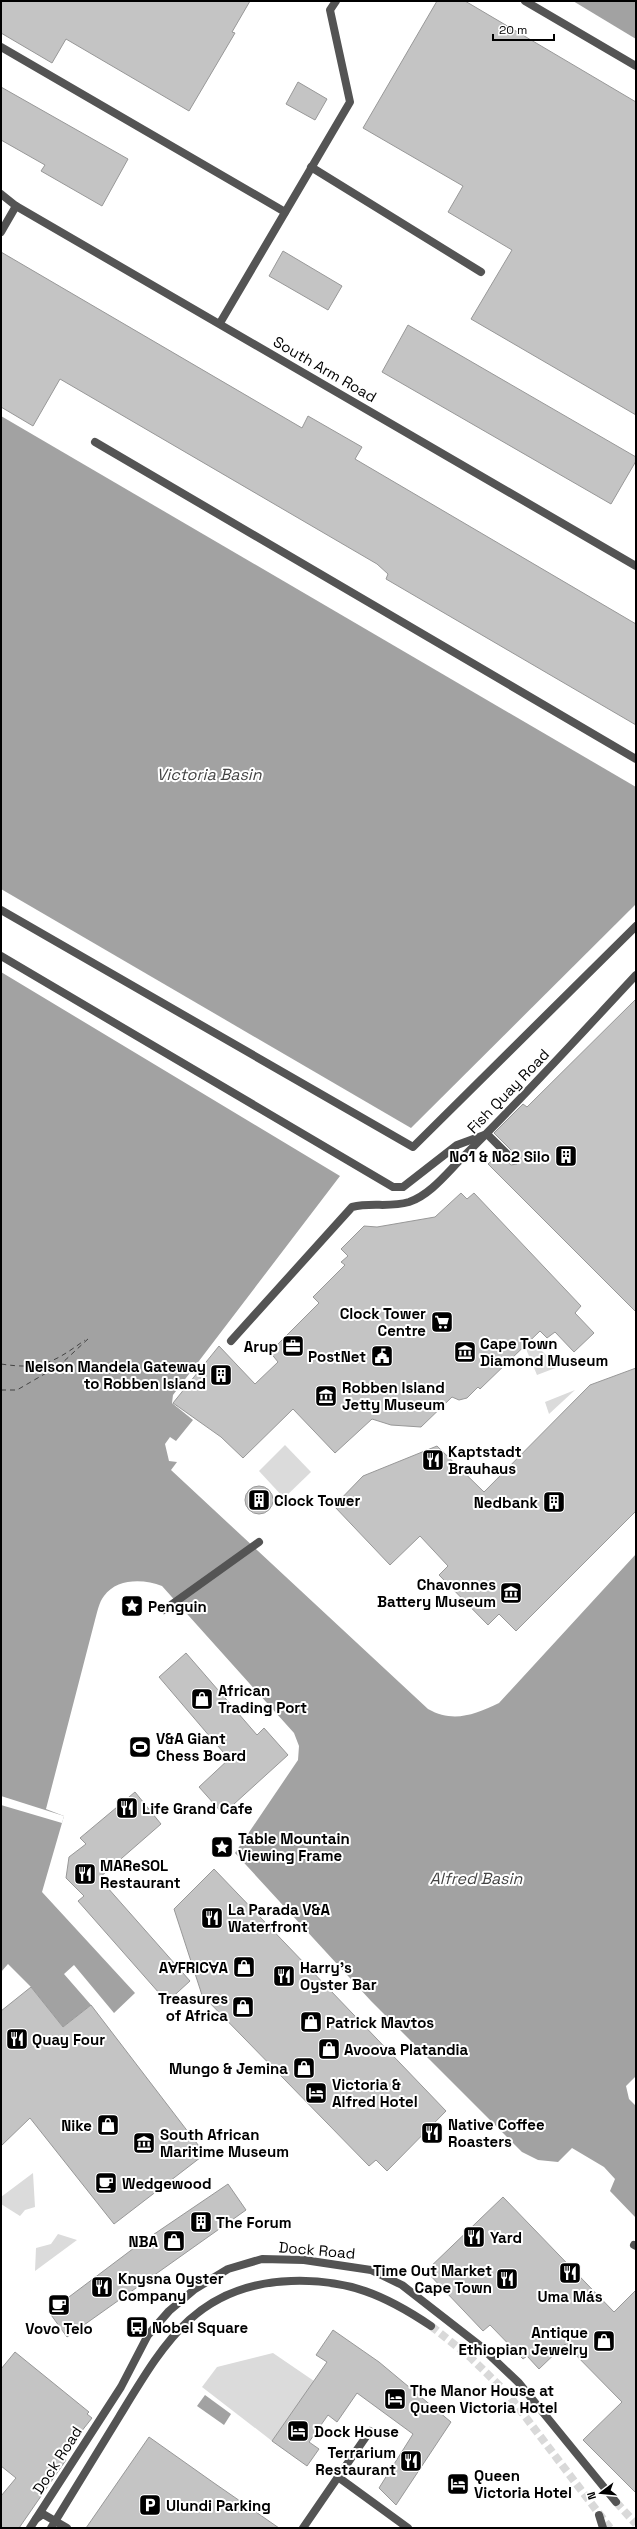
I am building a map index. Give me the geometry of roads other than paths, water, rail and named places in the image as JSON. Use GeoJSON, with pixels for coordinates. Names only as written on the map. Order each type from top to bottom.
{"type":"FeatureCollection","features":[{"type":"Feature","properties":{"kind":"street"},"geometry":{"type":"LineString","coordinates":[[220,323],[350,102],[330,10],[336,1]]}},
{"type":"Feature","properties":{"kind":"street"},"geometry":{"type":"LineString","coordinates":[[525,1],[636,66]]}},
{"type":"Feature","properties":{"kind":"street"},"geometry":{"type":"LineString","coordinates":[[1,47],[285,212]]}},
{"type":"Feature","properties":{"kind":"street"},"geometry":{"type":"LineString","coordinates":[[311,167],[481,272]]}},
{"type":"Feature","properties":{"kind":"street","name":"South Arm Road"},"geometry":{"type":"LineString","coordinates":[[1,194],[16,206],[220,323],[636,566]]}},
{"type":"Feature","properties":{"kind":"street"},"geometry":{"type":"LineString","coordinates":[[1,232],[16,206]]}},
{"type":"Feature","properties":{"kind":"street"},"geometry":{"type":"LineString","coordinates":[[95,442],[636,759]]}},
{"type":"Feature","properties":{"kind":"street"},"geometry":{"type":"LineString","coordinates":[[1,910],[413,1147],[636,926]]}},
{"type":"Feature","properties":{"kind":"street"},"geometry":{"type":"LineString","coordinates":[[1,956],[393,1186],[403,1187],[456,1145],[487,1134],[513,1160]]}},
{"type":"Feature","properties":{"kind":"street","name":"Fish Quay Road"},"geometry":{"type":"LineString","coordinates":[[231,1340],[352,1207],[366,1203],[388,1206],[410,1201],[431,1188],[487,1134],[636,975]]}},
{"type":"Feature","properties":{"kind":"street"},"geometry":{"type":"LineString","coordinates":[[164,1610],[259,1542]]}},
{"type":"Feature","properties":{"kind":"street","name":"Dock Road"},"geometry":{"type":"LineString","coordinates":[[30,2528],[120,2387],[144,2341],[161,2320],[195,2289],[228,2269],[262,2260],[304,2260],[371,2270],[402,2285],[479,2345],[519,2383],[616,2502]]}},
{"type":"Feature","properties":{"kind":"street","name":"Dock Road"},"geometry":{"type":"LineString","coordinates":[[51,2528],[153,2360],[174,2333],[191,2317],[233,2292],[266,2282],[304,2280],[350,2286],[372,2292],[399,2304],[432,2326]]}},
{"type":"Feature","properties":{"kind":"street"},"geometry":{"type":"LineString","coordinates":[[303,2528],[370,2431]]}},
{"type":"Feature","properties":{"kind":"street"},"geometry":{"type":"LineString","coordinates":[[338,2478],[408,2528]]}},
{"type":"Feature","properties":{"kind":"street"},"geometry":{"type":"LineString","coordinates":[[36,2519],[43,2514],[56,2520],[67,2528]]}},
{"type":"Feature","properties":{"kind":"street"},"geometry":{"type":"LineString","coordinates":[[600,2515],[603,2528]]}},
{"type":"Feature","properties":{"kind":"water"},"geometry":{"type":"Polygon","coordinates":[[[573,1],[636,1],[636,39],[573,1]]]}},
{"type":"Feature","properties":{"kind":"water","name":"Victoria Basin"},"geometry":{"type":"Polygon","coordinates":[[[1,416],[636,787],[636,904],[411,1128],[1,889],[1,416]]]}},
{"type":"Feature","properties":{"kind":"water","name":"Alfred Basin"},"geometry":{"type":"Polygon","coordinates":[[[1,972],[340,1176],[173,1395],[172,1403],[193,1420],[176,1441],[170,1437],[165,1444],[169,1461],[177,1462],[171,1470],[428,1709],[446,1716],[464,1716],[481,1711],[499,1703],[636,1554],[636,2076],[626,2086],[629,2099],[636,2106],[636,2218],[610,2191],[615,2179],[604,2167],[572,2148],[558,2162],[538,2160],[522,2152],[371,2001],[235,1853],[298,1760],[299,1746],[294,1733],[162,1586],[139,1581],[123,1583],[109,1590],[101,1601],[46,1809],[64,1816],[42,1892],[135,1993],[114,2013],[74,1965],[64,1974],[91,2005],[63,2027],[31,1987],[8,1964],[1,1972],[1,972]]]}},
{"type":"Feature","properties":{"kind":"water"},"geometry":{"type":"Polygon","coordinates":[[[205,2395],[231,2414],[224,2425],[197,2406],[205,2395]]]}},
{"type":"Feature","properties":{"kind":"tunnel"},"geometry":{"type":"LineString","coordinates":[[431,2326],[470,2357],[508,2394],[610,2528]]}},
{"type":"Feature","properties":{"kind":"tunnel"},"geometry":{"type":"LineString","coordinates":[[616,2502],[636,2524]]}},
{"type":"Feature","properties":{"kind":"place","name":"No1 & No2 Silo"},"geometry":{"type":"Point","coordinates":[566,1156]}},
{"type":"Feature","properties":{"kind":"place","name":"Clock Tower Centre"},"geometry":{"type":"Point","coordinates":[442,1322]}},
{"type":"Feature","properties":{"kind":"place","name":"Arup"},"geometry":{"type":"Point","coordinates":[293,1346]}},
{"type":"Feature","properties":{"kind":"place","name":"Cape Town Diamond Museum"},"geometry":{"type":"Point","coordinates":[465,1352]}},
{"type":"Feature","properties":{"kind":"place","name":"PostNet"},"geometry":{"type":"Point","coordinates":[382,1356]}},
{"type":"Feature","properties":{"kind":"place","name":"Nelson Mandela Gateway to Robben Island"},"geometry":{"type":"Point","coordinates":[221,1375]}},
{"type":"Feature","properties":{"kind":"place","name":"Robben Island Jetty Museum"},"geometry":{"type":"Point","coordinates":[326,1396]}},
{"type":"Feature","properties":{"kind":"place","name":"Kaptstadt Brauhaus"},"geometry":{"type":"Point","coordinates":[433,1460]}},
{"type":"Feature","properties":{"kind":"place","name":"Clock Tower"},"geometry":{"type":"Point","coordinates":[259,1500]}},
{"type":"Feature","properties":{"kind":"place","name":"Nedbank"},"geometry":{"type":"Point","coordinates":[554,1502]}},
{"type":"Feature","properties":{"kind":"place","name":"Chavonnes Battery Museum"},"geometry":{"type":"Point","coordinates":[511,1593]}},
{"type":"Feature","properties":{"kind":"place","name":"Penguin"},"geometry":{"type":"Point","coordinates":[132,1606]}},
{"type":"Feature","properties":{"kind":"place","name":"African Trading Port"},"geometry":{"type":"Point","coordinates":[202,1699]}},
{"type":"Feature","properties":{"kind":"place","name":"V&A Giant Chess Board"},"geometry":{"type":"Point","coordinates":[140,1747]}},
{"type":"Feature","properties":{"kind":"place","name":"Life Grand Cafe"},"geometry":{"type":"Point","coordinates":[127,1808]}},
{"type":"Feature","properties":{"kind":"place","name":"Table Mountain Viewing Frame"},"geometry":{"type":"Point","coordinates":[222,1847]}},
{"type":"Feature","properties":{"kind":"place","name":"MAReSOL Restaurant"},"geometry":{"type":"Point","coordinates":[85,1874]}},
{"type":"Feature","properties":{"kind":"place","name":"La Parada V&A Waterfront"},"geometry":{"type":"Point","coordinates":[212,1918]}},
{"type":"Feature","properties":{"kind":"place","name":"AⱯFRICⱯA"},"geometry":{"type":"Point","coordinates":[244,1967]}},
{"type":"Feature","properties":{"kind":"place","name":"Harry's Oyster Bar"},"geometry":{"type":"Point","coordinates":[284,1976]}},
{"type":"Feature","properties":{"kind":"place","name":"Treasures of Africa"},"geometry":{"type":"Point","coordinates":[243,2007]}},
{"type":"Feature","properties":{"kind":"place","name":"Patrick Mavtos"},"geometry":{"type":"Point","coordinates":[311,2022]}},
{"type":"Feature","properties":{"kind":"place","name":"Quay Four"},"geometry":{"type":"Point","coordinates":[17,2039]}},
{"type":"Feature","properties":{"kind":"place","name":"Avoova Platandia"},"geometry":{"type":"Point","coordinates":[329,2049]}},
{"type":"Feature","properties":{"kind":"place","name":"Mungo & Jemina"},"geometry":{"type":"Point","coordinates":[304,2068]}},
{"type":"Feature","properties":{"kind":"place","name":"Victoria & Alfred Hotel"},"geometry":{"type":"Point","coordinates":[316,2093]}},
{"type":"Feature","properties":{"kind":"place","name":"Nike"},"geometry":{"type":"Point","coordinates":[108,2125]}},
{"type":"Feature","properties":{"kind":"place","name":"Native Coffee Roasters"},"geometry":{"type":"Point","coordinates":[432,2133]}},
{"type":"Feature","properties":{"kind":"place","name":"South African Maritime Museum"},"geometry":{"type":"Point","coordinates":[144,2143]}},
{"type":"Feature","properties":{"kind":"place","name":"Wedgewood"},"geometry":{"type":"Point","coordinates":[106,2183]}},
{"type":"Feature","properties":{"kind":"place","name":"The Forum"},"geometry":{"type":"Point","coordinates":[201,2222]}},
{"type":"Feature","properties":{"kind":"place","name":"Yard"},"geometry":{"type":"Point","coordinates":[474,2237]}},
{"type":"Feature","properties":{"kind":"place","name":"NBA"},"geometry":{"type":"Point","coordinates":[174,2241]}},
{"type":"Feature","properties":{"kind":"place","name":"Uma Más"},"geometry":{"type":"Point","coordinates":[570,2273]}},
{"type":"Feature","properties":{"kind":"place","name":"Time Out Market Cape Town"},"geometry":{"type":"Point","coordinates":[507,2279]}},
{"type":"Feature","properties":{"kind":"place","name":"Knysna Oyster Company"},"geometry":{"type":"Point","coordinates":[102,2287]}},
{"type":"Feature","properties":{"kind":"place","name":"Vovo Telo"},"geometry":{"type":"Point","coordinates":[59,2305]}},
{"type":"Feature","properties":{"kind":"place","name":"Nobel Square"},"geometry":{"type":"Point","coordinates":[137,2327]}},
{"type":"Feature","properties":{"kind":"place","name":"Antique Ethiopian Jewelry"},"geometry":{"type":"Point","coordinates":[604,2341]}},
{"type":"Feature","properties":{"kind":"place","name":"The Manor House at Queen Victoria Hotel"},"geometry":{"type":"Point","coordinates":[395,2399]}},
{"type":"Feature","properties":{"kind":"place","name":"Dock House"},"geometry":{"type":"Point","coordinates":[298,2431]}},
{"type":"Feature","properties":{"kind":"place","name":"Terrarium Restaurant"},"geometry":{"type":"Point","coordinates":[411,2461]}},
{"type":"Feature","properties":{"kind":"place","name":"Queen Victoria Hotel"},"geometry":{"type":"Point","coordinates":[458,2484]}},
{"type":"Feature","properties":{"kind":"place","name":"Ulundi Parking"},"geometry":{"type":"Point","coordinates":[150,2505]}}]}
